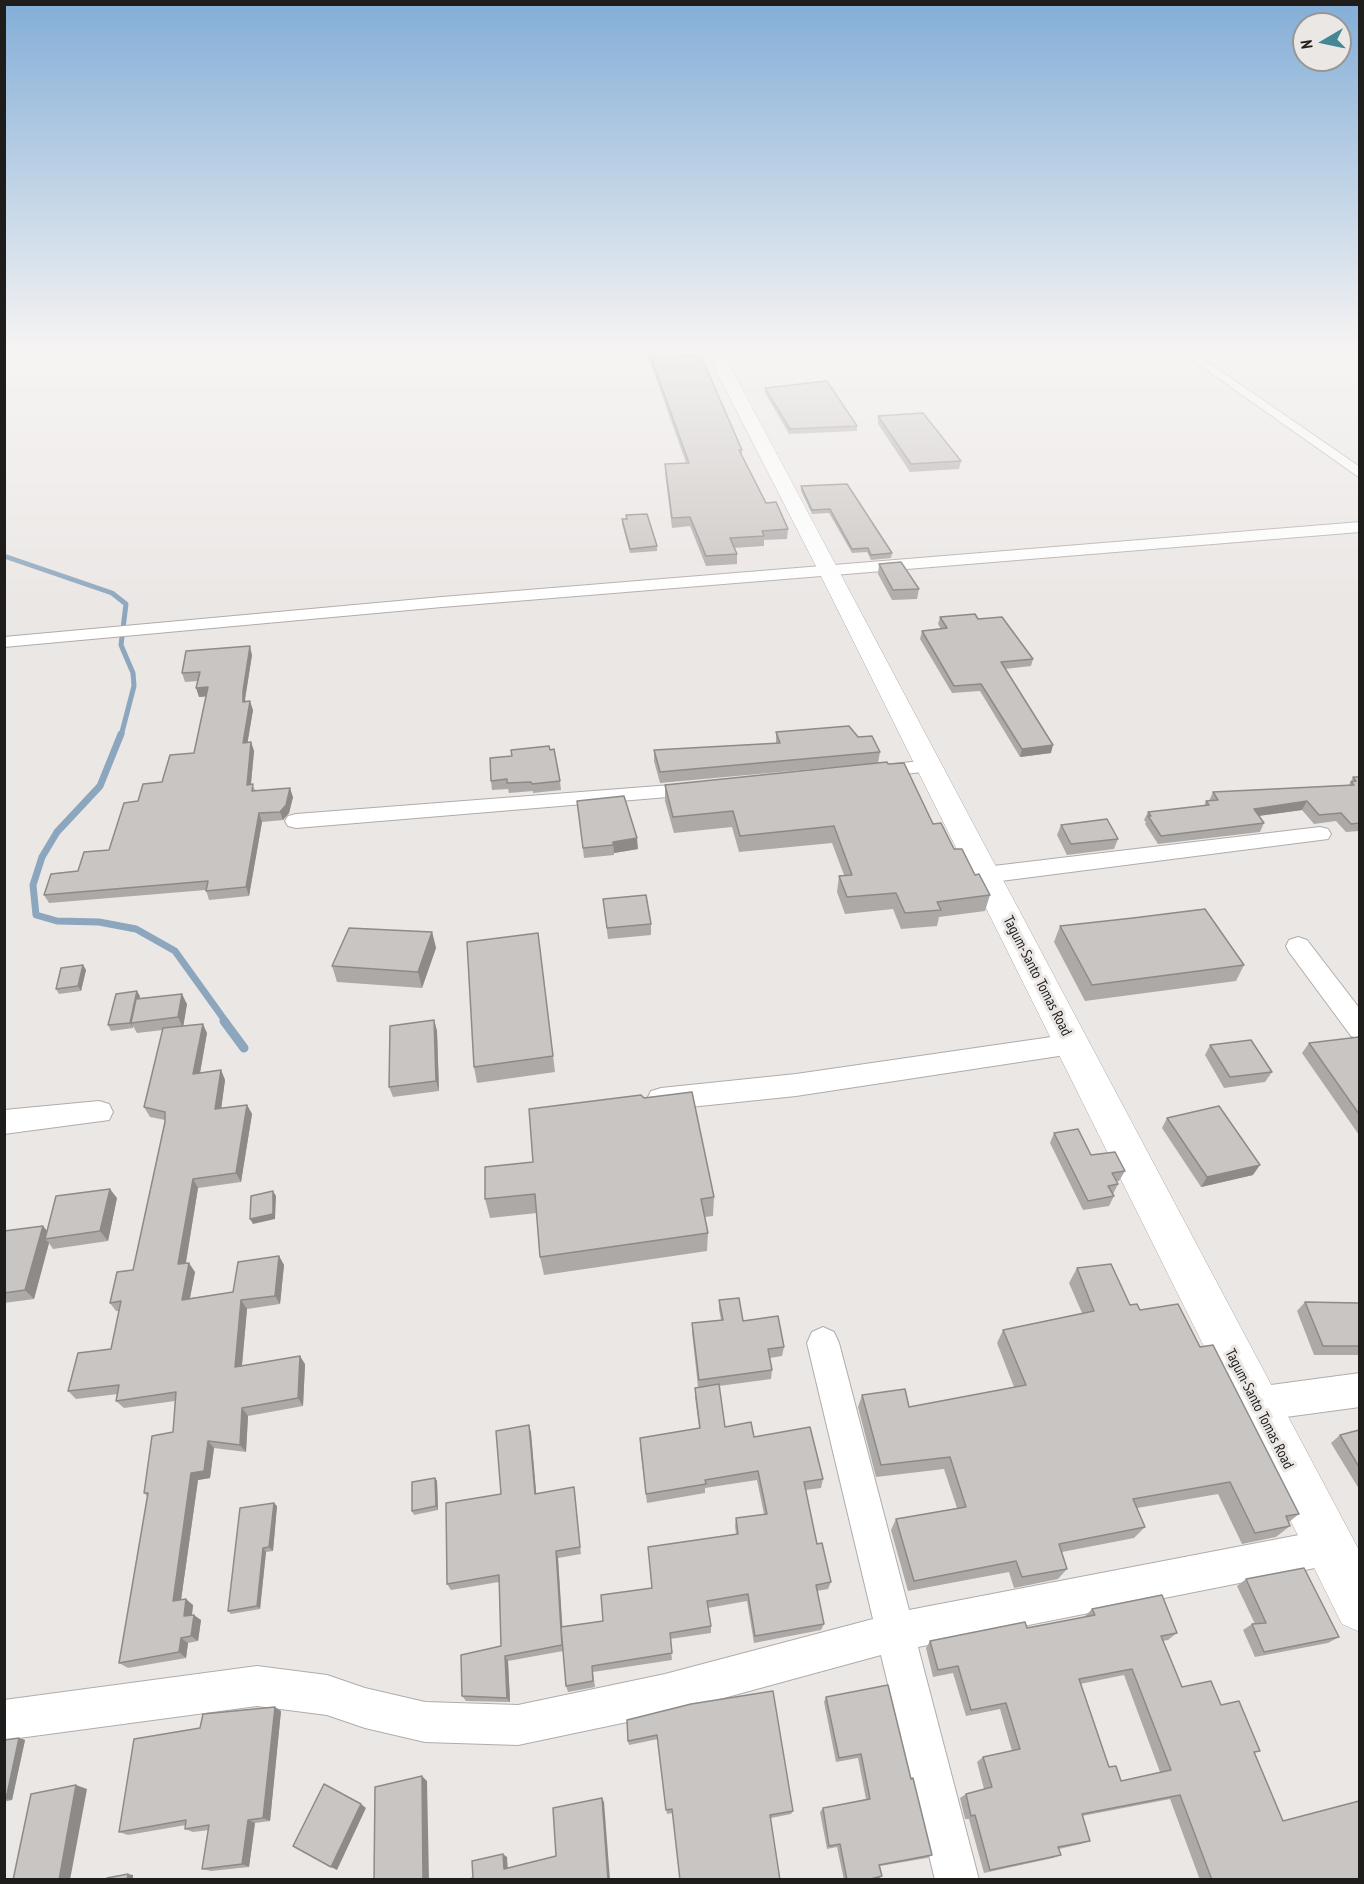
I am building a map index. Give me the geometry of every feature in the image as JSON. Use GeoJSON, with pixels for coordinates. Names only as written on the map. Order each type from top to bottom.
{"type":"FeatureCollection","features":[{"type":"Feature","properties":{"kind":"main road","name":"Tagum-Santo Tomas Road"},"geometry":{"type":"LineString","coordinates":[[759,437],[1359,1606]]}},
{"type":"Feature","properties":{"kind":"street"},"geometry":{"type":"LineString","coordinates":[[1306,437],[1359,474]]}},
{"type":"Feature","properties":{"kind":"street"},"geometry":{"type":"LineString","coordinates":[[4,642],[442,602],[1359,527]]}},
{"type":"Feature","properties":{"kind":"street"},"geometry":{"type":"LineString","coordinates":[[851,774],[930,766]]}},
{"type":"Feature","properties":{"kind":"street"},"geometry":{"type":"LineString","coordinates":[[296,821],[714,788]]}},
{"type":"Feature","properties":{"kind":"street"},"geometry":{"type":"LineString","coordinates":[[985,875],[1320,834]]}},
{"type":"Feature","properties":{"kind":"street"},"geometry":{"type":"LineString","coordinates":[[1298,946],[1359,1029]]}},
{"type":"Feature","properties":{"kind":"street"},"geometry":{"type":"LineString","coordinates":[[642,1101],[795,1084],[1072,1044]]}},
{"type":"Feature","properties":{"kind":"street"},"geometry":{"type":"LineString","coordinates":[[4,1122],[99,1112]]}},
{"type":"Feature","properties":{"kind":"street"},"geometry":{"type":"LineString","coordinates":[[824,1343],[957,1880]]}},
{"type":"Feature","properties":{"kind":"street"},"geometry":{"type":"LineString","coordinates":[[1256,1404],[1359,1390]]}},
{"type":"Feature","properties":{"kind":"street"},"geometry":{"type":"LineString","coordinates":[[4,1720],[257,1686],[327,1695],[365,1708],[425,1722],[518,1725],[665,1694],[897,1632],[1329,1547]]}},
{"type":"Feature","properties":{"kind":"building"},"geometry":{"type":"Polygon","coordinates":[[[680,437],[736,437],[742,450],[739,450],[766,503],[776,502],[788,529],[762,531],[764,536],[730,538],[737,554],[706,556],[690,517],[672,518],[665,464],[689,463],[680,437]]]}},
{"type":"Feature","properties":{"kind":"building"},"geometry":{"type":"Polygon","coordinates":[[[892,437],[942,437],[961,461],[911,464],[892,437]]]}},
{"type":"Feature","properties":{"kind":"building"},"geometry":{"type":"Polygon","coordinates":[[[847,484],[892,553],[871,555],[868,548],[852,549],[830,509],[812,510],[801,486],[847,484]]]}},
{"type":"Feature","properties":{"kind":"building"},"geometry":{"type":"Polygon","coordinates":[[[647,514],[657,546],[630,549],[622,519],[627,519],[626,515],[647,514]]]}},
{"type":"Feature","properties":{"kind":"building"},"geometry":{"type":"Polygon","coordinates":[[[901,562],[919,589],[893,590],[879,564],[901,562]]]}},
{"type":"Feature","properties":{"kind":"building"},"geometry":{"type":"Polygon","coordinates":[[[975,614],[978,619],[1002,617],[1033,659],[1001,662],[1053,745],[1022,749],[981,684],[954,686],[922,631],[947,628],[940,617],[975,614]]]}},
{"type":"Feature","properties":{"kind":"building"},"geometry":{"type":"Polygon","coordinates":[[[250,646],[243,691],[243,702],[250,701],[243,743],[251,742],[247,785],[253,784],[252,791],[290,788],[286,805],[280,812],[259,813],[246,887],[206,891],[208,881],[44,895],[51,874],[78,871],[84,852],[109,850],[124,803],[138,801],[143,784],[162,782],[170,755],[194,753],[208,687],[196,688],[200,672],[182,673],[186,651],[250,646]]]}},
{"type":"Feature","properties":{"kind":"building"},"geometry":{"type":"Polygon","coordinates":[[[849,726],[858,737],[872,736],[880,752],[660,772],[654,750],[780,743],[776,732],[849,726]]]}},
{"type":"Feature","properties":{"kind":"building"},"geometry":{"type":"Polygon","coordinates":[[[549,746],[550,750],[554,749],[560,781],[532,784],[531,782],[507,783],[507,779],[491,781],[490,758],[512,756],[511,750],[549,746]]]}},
{"type":"Feature","properties":{"kind":"building"},"geometry":{"type":"Polygon","coordinates":[[[887,762],[888,764],[904,763],[933,824],[941,823],[954,849],[962,849],[975,875],[979,874],[990,895],[937,902],[941,910],[905,913],[896,893],[847,897],[839,876],[852,875],[834,826],[740,836],[733,811],[673,817],[665,785],[887,762]]]}},
{"type":"Feature","properties":{"kind":"building"},"geometry":{"type":"Polygon","coordinates":[[[1353,777],[1359,777],[1359,823],[1351,824],[1341,813],[1319,815],[1307,801],[1254,809],[1264,823],[1161,836],[1148,816],[1151,816],[1148,812],[1209,805],[1206,801],[1218,800],[1213,792],[1354,785],[1351,782],[1356,781],[1353,777]]]}},
{"type":"Feature","properties":{"kind":"building"},"geometry":{"type":"Polygon","coordinates":[[[624,796],[637,838],[613,842],[613,845],[583,848],[577,801],[624,796]]]}},
{"type":"Feature","properties":{"kind":"building"},"geometry":{"type":"Polygon","coordinates":[[[1107,819],[1118,839],[1071,844],[1061,825],[1107,819]]]}},
{"type":"Feature","properties":{"kind":"building"},"geometry":{"type":"Polygon","coordinates":[[[646,895],[651,924],[607,928],[603,899],[646,895]]]}},
{"type":"Feature","properties":{"kind":"building"},"geometry":{"type":"Polygon","coordinates":[[[1205,909],[1244,965],[1092,985],[1060,926],[1133,918],[1205,909]]]}},
{"type":"Feature","properties":{"kind":"building"},"geometry":{"type":"Polygon","coordinates":[[[349,928],[432,932],[418,972],[332,966],[349,928]]]}},
{"type":"Feature","properties":{"kind":"building"},"geometry":{"type":"Polygon","coordinates":[[[538,933],[553,1056],[474,1067],[467,942],[538,933]]]}},
{"type":"Feature","properties":{"kind":"building"},"geometry":{"type":"Polygon","coordinates":[[[83,965],[78,986],[56,989],[61,968],[83,965]]]}},
{"type":"Feature","properties":{"kind":"building"},"geometry":{"type":"Polygon","coordinates":[[[137,991],[130,1023],[108,1025],[116,994],[137,991]]]}},
{"type":"Feature","properties":{"kind":"building"},"geometry":{"type":"Polygon","coordinates":[[[182,994],[178,1017],[131,1023],[136,999],[182,994]]]}},
{"type":"Feature","properties":{"kind":"building"},"geometry":{"type":"Polygon","coordinates":[[[434,1020],[436,1081],[389,1087],[390,1026],[434,1020]]]}},
{"type":"Feature","properties":{"kind":"building"},"geometry":{"type":"Polygon","coordinates":[[[203,1024],[193,1074],[221,1070],[215,1109],[247,1105],[236,1173],[193,1179],[178,1264],[189,1263],[182,1300],[233,1292],[238,1262],[279,1256],[275,1296],[241,1300],[235,1367],[300,1356],[298,1398],[242,1408],[240,1445],[208,1441],[204,1471],[191,1473],[173,1601],[186,1599],[184,1616],[194,1615],[191,1636],[181,1638],[179,1652],[119,1663],[148,1493],[144,1493],[152,1436],[173,1432],[176,1392],[116,1401],[119,1385],[68,1391],[78,1353],[111,1349],[121,1301],[110,1303],[117,1272],[133,1270],[165,1122],[165,1112],[144,1107],[163,1028],[203,1024]]]}},
{"type":"Feature","properties":{"kind":"building"},"geometry":{"type":"Polygon","coordinates":[[[1359,1037],[1359,1114],[1309,1043],[1359,1037]]]}},
{"type":"Feature","properties":{"kind":"building"},"geometry":{"type":"Polygon","coordinates":[[[1251,1040],[1272,1072],[1230,1077],[1210,1045],[1251,1040]]]}},
{"type":"Feature","properties":{"kind":"building"},"geometry":{"type":"Polygon","coordinates":[[[692,1092],[714,1197],[701,1199],[708,1233],[540,1257],[535,1194],[485,1199],[485,1167],[533,1162],[529,1109],[641,1095],[644,1098],[692,1092]]]}},
{"type":"Feature","properties":{"kind":"building"},"geometry":{"type":"Polygon","coordinates":[[[1219,1106],[1260,1165],[1207,1177],[1167,1118],[1219,1106]]]}},
{"type":"Feature","properties":{"kind":"building"},"geometry":{"type":"Polygon","coordinates":[[[1078,1129],[1091,1155],[1115,1152],[1125,1171],[1112,1173],[1118,1184],[1108,1186],[1114,1196],[1088,1201],[1054,1133],[1078,1129]]]}},
{"type":"Feature","properties":{"kind":"building"},"geometry":{"type":"Polygon","coordinates":[[[110,1189],[100,1231],[45,1239],[56,1196],[110,1189]]]}},
{"type":"Feature","properties":{"kind":"building"},"geometry":{"type":"Polygon","coordinates":[[[273,1191],[273,1214],[250,1219],[251,1196],[273,1191]]]}},
{"type":"Feature","properties":{"kind":"building"},"geometry":{"type":"Polygon","coordinates":[[[43,1226],[25,1290],[4,1293],[4,1231],[43,1226]]]}},
{"type":"Feature","properties":{"kind":"building"},"geometry":{"type":"Polygon","coordinates":[[[1111,1264],[1130,1305],[1137,1304],[1140,1310],[1178,1304],[1200,1347],[1213,1345],[1299,1514],[1286,1516],[1290,1526],[1255,1533],[1230,1482],[1133,1499],[1145,1527],[1059,1544],[1067,1569],[1022,1577],[1016,1561],[914,1581],[896,1519],[966,1507],[950,1457],[881,1465],[862,1395],[905,1389],[909,1407],[1026,1385],[1003,1330],[1094,1311],[1077,1268],[1111,1264]]]}},
{"type":"Feature","properties":{"kind":"building"},"geometry":{"type":"Polygon","coordinates":[[[739,1298],[743,1321],[778,1316],[784,1347],[768,1349],[772,1370],[699,1380],[692,1323],[723,1320],[719,1300],[739,1298]]]}},
{"type":"Feature","properties":{"kind":"building"},"geometry":{"type":"Polygon","coordinates":[[[1305,1302],[1359,1303],[1359,1346],[1323,1346],[1305,1302]]]}},
{"type":"Feature","properties":{"kind":"building"},"geometry":{"type":"Polygon","coordinates":[[[719,1384],[725,1427],[751,1422],[754,1437],[810,1427],[823,1479],[804,1482],[817,1544],[822,1543],[831,1582],[816,1585],[824,1624],[755,1636],[748,1594],[707,1601],[711,1626],[670,1633],[672,1653],[592,1666],[593,1681],[566,1686],[561,1627],[603,1621],[601,1595],[652,1588],[648,1547],[738,1534],[736,1518],[767,1514],[758,1471],[705,1480],[706,1484],[646,1494],[640,1438],[700,1428],[695,1388],[719,1384]]]}},
{"type":"Feature","properties":{"kind":"building"},"geometry":{"type":"Polygon","coordinates":[[[529,1425],[535,1494],[574,1487],[580,1547],[556,1551],[562,1645],[505,1656],[507,1698],[462,1696],[461,1655],[501,1646],[499,1575],[447,1584],[446,1503],[501,1494],[496,1431],[529,1425]]]}},
{"type":"Feature","properties":{"kind":"building"},"geometry":{"type":"Polygon","coordinates":[[[1359,1430],[1359,1467],[1340,1435],[1359,1430]]]}},
{"type":"Feature","properties":{"kind":"building"},"geometry":{"type":"Polygon","coordinates":[[[435,1478],[436,1506],[412,1511],[412,1482],[435,1478]]]}},
{"type":"Feature","properties":{"kind":"building"},"geometry":{"type":"Polygon","coordinates":[[[274,1503],[269,1547],[263,1548],[257,1606],[228,1611],[240,1508],[274,1503]]]}},
{"type":"Feature","properties":{"kind":"building"},"geometry":{"type":"Polygon","coordinates":[[[1304,1568],[1339,1637],[1264,1652],[1252,1624],[1266,1623],[1246,1579],[1304,1568]]]}},
{"type":"Feature","properties":{"kind":"building"},"geometry":{"type":"Polygon","coordinates":[[[1162,1595],[1177,1633],[1161,1636],[1182,1687],[1211,1681],[1221,1705],[1239,1701],[1260,1751],[1254,1752],[1283,1821],[1359,1801],[1359,1880],[1212,1880],[1180,1795],[1082,1814],[1090,1841],[1058,1847],[1061,1855],[990,1870],[975,1815],[971,1816],[966,1794],[992,1787],[983,1757],[1020,1749],[1006,1703],[971,1710],[958,1666],[938,1670],[930,1641],[1025,1622],[1027,1628],[1095,1615],[1092,1609],[1162,1595]],[[1132,1669],[1079,1679],[1109,1767],[1116,1766],[1121,1781],[1171,1770],[1132,1669]]]}},
{"type":"Feature","properties":{"kind":"building"},"geometry":{"type":"Polygon","coordinates":[[[888,1685],[932,1855],[879,1865],[882,1876],[867,1880],[847,1880],[840,1844],[829,1846],[823,1808],[870,1799],[861,1754],[839,1758],[826,1697],[888,1685]]]}},
{"type":"Feature","properties":{"kind":"building"},"geometry":{"type":"Polygon","coordinates":[[[773,1691],[793,1811],[770,1815],[780,1880],[680,1880],[672,1809],[666,1810],[657,1735],[628,1741],[627,1720],[691,1704],[773,1691]]]}},
{"type":"Feature","properties":{"kind":"building"},"geometry":{"type":"Polygon","coordinates":[[[275,1707],[263,1818],[248,1820],[242,1864],[202,1869],[209,1825],[185,1829],[186,1820],[119,1832],[134,1739],[200,1728],[203,1714],[275,1707]]]}},
{"type":"Feature","properties":{"kind":"building"},"geometry":{"type":"Polygon","coordinates":[[[19,1738],[6,1799],[4,1799],[4,1740],[19,1738]]]}},
{"type":"Feature","properties":{"kind":"building"},"geometry":{"type":"Polygon","coordinates":[[[422,1776],[423,1880],[374,1880],[375,1787],[422,1776]]]}},
{"type":"Feature","properties":{"kind":"building"},"geometry":{"type":"Polygon","coordinates":[[[324,1784],[361,1804],[331,1867],[293,1846],[324,1784]]]}},
{"type":"Feature","properties":{"kind":"building"},"geometry":{"type":"Polygon","coordinates":[[[76,1785],[59,1880],[13,1880],[31,1794],[76,1785]]]}},
{"type":"Feature","properties":{"kind":"building"},"geometry":{"type":"Polygon","coordinates":[[[602,1798],[608,1880],[465,1880],[473,1878],[472,1861],[503,1854],[504,1869],[556,1856],[553,1808],[602,1798]]]}},
{"type":"Feature","properties":{"kind":"building"},"geometry":{"type":"Polygon","coordinates":[[[128,1874],[127,1880],[107,1880],[107,1878],[128,1874]]]}},
{"type":"Feature","properties":{"kind":"waterway"},"geometry":{"type":"LineString","coordinates":[[4,556],[112,593],[126,604],[121,645],[133,673],[134,686],[121,736]]}},
{"type":"Feature","properties":{"kind":"waterway"},"geometry":{"type":"LineString","coordinates":[[121,734],[100,786],[57,832],[42,857],[33,885],[36,915],[57,921],[99,922],[136,929],[175,951],[226,1022]]}},
{"type":"Feature","properties":{"kind":"waterway"},"geometry":{"type":"LineString","coordinates":[[224,1021],[244,1048]]}}]}
